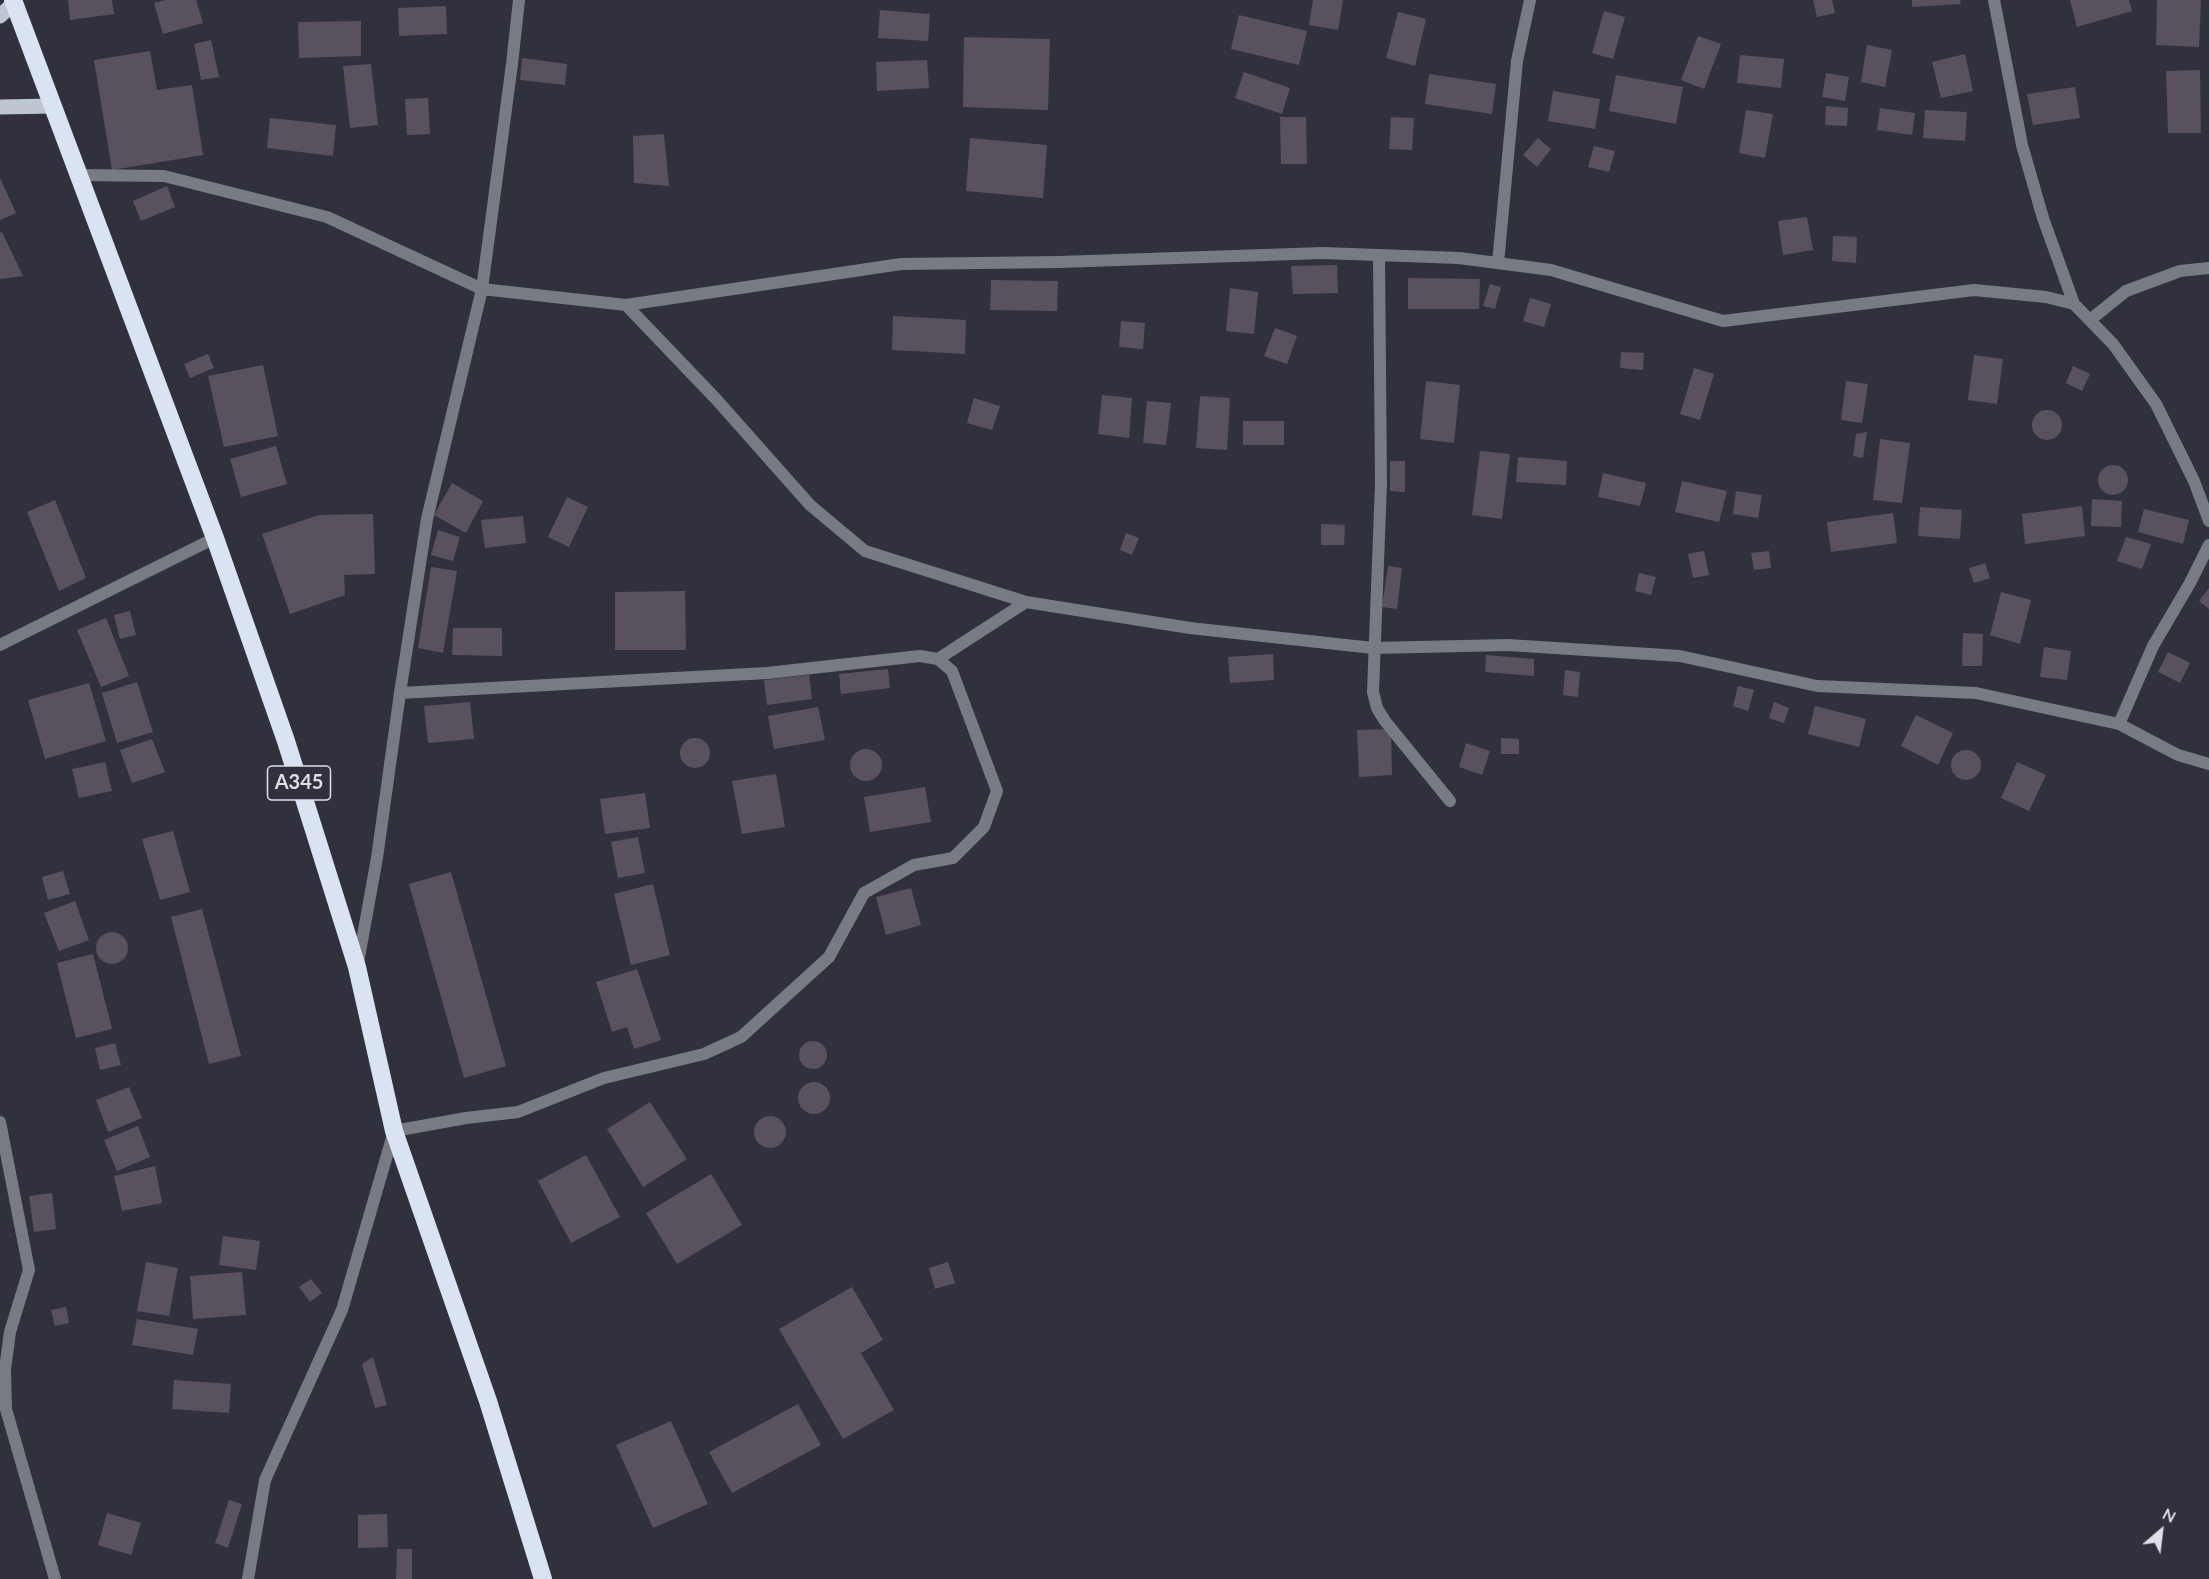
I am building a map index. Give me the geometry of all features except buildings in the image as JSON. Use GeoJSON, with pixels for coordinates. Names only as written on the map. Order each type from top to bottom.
{"type":"FeatureCollection","features":[{"type":"Feature","properties":{"kind":"highway","name":"A345"},"geometry":{"type":"LineString","coordinates":[[14,2],[215,538],[285,741],[357,967],[394,1131],[488,1401],[543,1579]]}},
{"type":"Feature","properties":{"kind":"main road"},"geometry":{"type":"LineString","coordinates":[[0,16],[14,2]]}},
{"type":"Feature","properties":{"kind":"main road"},"geometry":{"type":"LineString","coordinates":[[0,107],[53,106]]}},
{"type":"Feature","properties":{"kind":"street"},"geometry":{"type":"LineString","coordinates":[[357,967],[378,858],[400,693],[427,519],[482,289],[519,0]]}},
{"type":"Feature","properties":{"kind":"street"},"geometry":{"type":"LineString","coordinates":[[1498,263],[1517,61],[1530,0]]}},
{"type":"Feature","properties":{"kind":"street"},"geometry":{"type":"LineString","coordinates":[[1994,0],[2022,145],[2043,218],[2074,304],[2113,344],[2156,404],[2194,481],[2209,521]]}},
{"type":"Feature","properties":{"kind":"street"},"geometry":{"type":"LineString","coordinates":[[80,175],[164,176],[327,217],[482,289],[626,305],[901,264],[1047,262],[1323,253],[1459,258],[1551,270],[1723,321],[1974,290],[2046,297],[2074,304]]}},
{"type":"Feature","properties":{"kind":"street"},"geometry":{"type":"LineString","coordinates":[[1379,255],[1381,484],[1373,692],[1377,708],[1385,721],[1450,801]]}},
{"type":"Feature","properties":{"kind":"street"},"geometry":{"type":"LineString","coordinates":[[2090,320],[2126,291],[2180,271],[2209,268]]}},
{"type":"Feature","properties":{"kind":"street"},"geometry":{"type":"LineString","coordinates":[[626,305],[716,399],[810,505],[865,551],[1026,602],[1190,628],[1373,648],[1508,645],[1680,656],[1817,686],[1976,693],[2119,724],[2178,755],[2209,764]]}},
{"type":"Feature","properties":{"kind":"street"},"geometry":{"type":"LineString","coordinates":[[2194,481],[2209,497]]}},
{"type":"Feature","properties":{"kind":"street"},"geometry":{"type":"LineString","coordinates":[[0,645],[215,538]]}},
{"type":"Feature","properties":{"kind":"street"},"geometry":{"type":"LineString","coordinates":[[2119,724],[2153,646],[2190,583],[2209,545]]}},
{"type":"Feature","properties":{"kind":"street"},"geometry":{"type":"LineString","coordinates":[[938,659],[1026,602]]}},
{"type":"Feature","properties":{"kind":"street"},"geometry":{"type":"LineString","coordinates":[[248,1579],[265,1480],[342,1311],[394,1131],[466,1118],[518,1112],[604,1078],[704,1054],[741,1037],[829,957],[864,893],[914,865],[953,858],[984,827],[997,791],[952,671],[938,659],[920,656],[767,673],[400,693]]}},
{"type":"Feature","properties":{"kind":"street"},"geometry":{"type":"LineString","coordinates":[[0,1122],[29,1270],[10,1332],[5,1369],[6,1409],[54,1579]]}}]}
